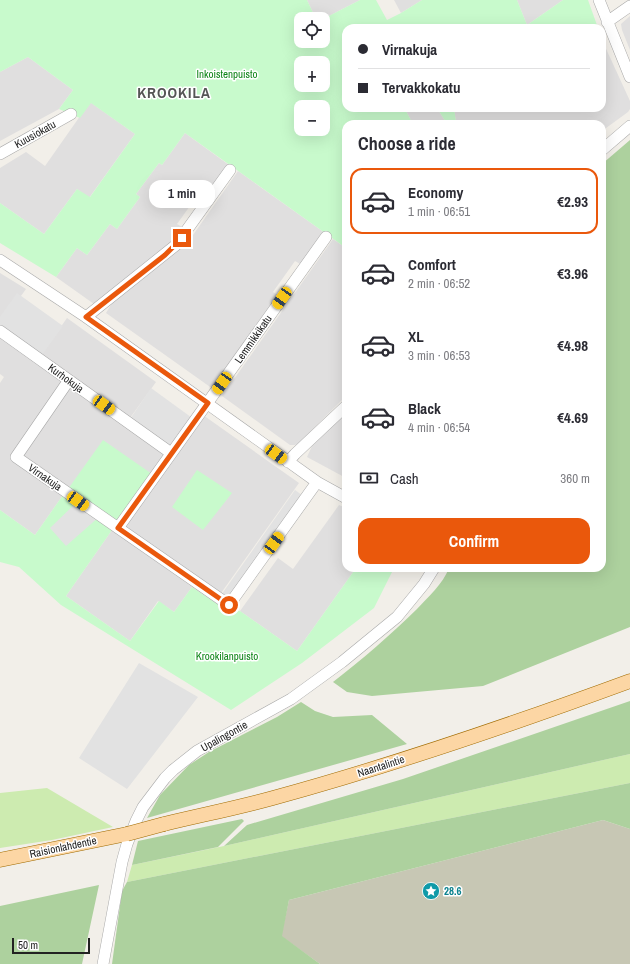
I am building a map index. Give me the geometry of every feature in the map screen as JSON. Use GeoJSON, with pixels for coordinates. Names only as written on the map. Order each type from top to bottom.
{"type":"FeatureCollection","features":[{"type":"Feature","properties":{"kind":"main road","name":"Naantalintie"},"geometry":{"type":"LineString","coordinates":[[126,834],[272,798],[343,778],[527,719],[630,681]]}},
{"type":"Feature","properties":{"kind":"main road","name":"Raisionlahdentie"},"geometry":{"type":"LineString","coordinates":[[0,859],[22,856],[126,834]]}},
{"type":"Feature","properties":{"kind":"street"},"geometry":{"type":"LineString","coordinates":[[599,0],[630,77]]}},
{"type":"Feature","properties":{"kind":"street"},"geometry":{"type":"LineString","coordinates":[[607,22],[630,6]]}},
{"type":"Feature","properties":{"kind":"street","name":"Kuusiokatu"},"geometry":{"type":"LineString","coordinates":[[0,154],[71,114]]}},
{"type":"Feature","properties":{"kind":"street"},"geometry":{"type":"LineString","coordinates":[[606,147],[630,126]]}},
{"type":"Feature","properties":{"kind":"street"},"geometry":{"type":"LineString","coordinates":[[86,317],[176,245],[230,170]]}},
{"type":"Feature","properties":{"kind":"street","name":"Lemmikkikatu"},"geometry":{"type":"LineString","coordinates":[[118,528],[326,237]]}},
{"type":"Feature","properties":{"kind":"street"},"geometry":{"type":"LineString","coordinates":[[0,260],[86,317],[317,482],[342,496]]}},
{"type":"Feature","properties":{"kind":"street","name":"Kurhokuja"},"geometry":{"type":"LineString","coordinates":[[0,331],[171,454]]}},
{"type":"Feature","properties":{"kind":"street","name":"Virnakuja"},"geometry":{"type":"LineString","coordinates":[[69,380],[16,458],[229,605],[317,482]]}},
{"type":"Feature","properties":{"kind":"street"},"geometry":{"type":"LineString","coordinates":[[288,462],[342,410]]}},
{"type":"Feature","properties":{"kind":"street","name":"Upalingontie"},"geometry":{"type":"LineString","coordinates":[[103,964],[122,862],[127,844],[143,807],[165,778],[172,770],[197,752],[291,699],[348,658],[397,617],[424,584],[432,572]]}},
{"type":"Feature","properties":{"kind":"shaded area"},"geometry":{"type":"Polygon","coordinates":[[[307,0],[360,0],[330,15],[330,12],[313,12],[307,0]]]}},
{"type":"Feature","properties":{"kind":"shaded area"},"geometry":{"type":"Polygon","coordinates":[[[394,0],[422,0],[401,13],[394,0]]]}},
{"type":"Feature","properties":{"kind":"shaded area"},"geometry":{"type":"Polygon","coordinates":[[[517,0],[563,0],[528,24],[527,24],[517,0]]]}},
{"type":"Feature","properties":{"kind":"shaded area"},"geometry":{"type":"Polygon","coordinates":[[[630,16],[630,50],[621,24],[630,16]]]}},
{"type":"Feature","properties":{"kind":"shaded area"},"geometry":{"type":"Polygon","coordinates":[[[606,49],[630,101],[630,109],[628,112],[606,128],[606,120],[456,120],[455,112],[606,112],[606,49]]]}},
{"type":"Feature","properties":{"kind":"shaded area"},"geometry":{"type":"Polygon","coordinates":[[[28,57],[73,90],[59,109],[0,141],[0,72],[28,57]]]}},
{"type":"Feature","properties":{"kind":"shaded area"},"geometry":{"type":"Polygon","coordinates":[[[90,102],[135,134],[89,198],[77,189],[44,234],[0,203],[0,168],[26,152],[45,166],[90,102]]]}},
{"type":"Feature","properties":{"kind":"shaded area"},"geometry":{"type":"Polygon","coordinates":[[[407,112],[440,112],[444,120],[411,120],[407,112]]]}},
{"type":"Feature","properties":{"kind":"shaded area"},"geometry":{"type":"Polygon","coordinates":[[[185,133],[229,165],[206,196],[200,192],[177,224],[184,228],[170,243],[94,304],[56,277],[77,248],[87,255],[110,224],[117,229],[140,197],[136,194],[159,163],[162,165],[185,133]]]}},
{"type":"Feature","properties":{"kind":"shaded area"},"geometry":{"type":"Polygon","coordinates":[[[238,171],[325,233],[302,265],[295,261],[273,292],[279,296],[213,389],[106,313],[112,303],[179,249],[193,235],[238,171]]]}},
{"type":"Feature","properties":{"kind":"shaded area"},"geometry":{"type":"Polygon","coordinates":[[[333,239],[342,245],[342,400],[299,443],[290,445],[222,396],[333,239]]]}},
{"type":"Feature","properties":{"kind":"shaded area"},"geometry":{"type":"Polygon","coordinates":[[[0,273],[26,289],[0,325],[0,273]]]}},
{"type":"Feature","properties":{"kind":"shaded area"},"geometry":{"type":"Polygon","coordinates":[[[17,293],[63,326],[39,359],[0,331],[0,317],[17,293]]]}},
{"type":"Feature","properties":{"kind":"shaded area"},"geometry":{"type":"Polygon","coordinates":[[[67,318],[156,382],[130,418],[41,355],[67,318]]]}},
{"type":"Feature","properties":{"kind":"shaded area"},"geometry":{"type":"Polygon","coordinates":[[[0,335],[65,381],[11,457],[63,495],[35,535],[0,510],[0,383],[4,377],[0,374],[0,335]]]}},
{"type":"Feature","properties":{"kind":"shaded area"},"geometry":{"type":"Polygon","coordinates":[[[71,386],[167,454],[152,474],[68,489],[22,456],[71,386]]]}},
{"type":"Feature","properties":{"kind":"shaded area"},"geometry":{"type":"Polygon","coordinates":[[[151,388],[195,420],[171,453],[128,422],[151,388]]]}},
{"type":"Feature","properties":{"kind":"shaded area"},"geometry":{"type":"Polygon","coordinates":[[[203,415],[299,483],[219,596],[123,528],[203,415]]]}},
{"type":"Feature","properties":{"kind":"shaded area"},"geometry":{"type":"Polygon","coordinates":[[[342,417],[342,476],[307,457],[312,446],[342,417]]]}},
{"type":"Feature","properties":{"kind":"shaded area"},"geometry":{"type":"Polygon","coordinates":[[[295,490],[306,498],[229,605],[219,598],[295,490]]]}},
{"type":"Feature","properties":{"kind":"shaded area"},"geometry":{"type":"Polygon","coordinates":[[[78,501],[100,516],[66,546],[50,528],[78,501]]]}},
{"type":"Feature","properties":{"kind":"shaded area"},"geometry":{"type":"Polygon","coordinates":[[[339,505],[342,506],[342,572],[353,572],[297,651],[240,611],[278,558],[293,569],[339,505]]]}},
{"type":"Feature","properties":{"kind":"shaded area"},"geometry":{"type":"Polygon","coordinates":[[[112,530],[192,587],[174,612],[158,601],[130,641],[66,596],[112,530]]]}},
{"type":"Feature","properties":{"kind":"shaded area"},"geometry":{"type":"Polygon","coordinates":[[[139,663],[198,697],[127,789],[79,758],[139,663]]]}},
{"type":"Feature","properties":{"kind":"shaded area"},"geometry":{"type":"Polygon","coordinates":[[[603,820],[630,829],[630,964],[320,964],[281,936],[289,900],[603,820]]]}},
{"type":"Feature","properties":{"kind":"green space","name":"Inkoistenpuisto"},"geometry":{"type":"Polygon","coordinates":[[[0,0],[307,0],[313,12],[294,12],[294,48],[330,48],[330,15],[360,0],[376,0],[387,20],[422,0],[517,0],[527,24],[342,24],[342,112],[407,112],[411,120],[342,120],[342,245],[185,133],[162,165],[159,163],[136,194],[140,197],[117,229],[110,224],[87,255],[77,248],[56,277],[0,243],[0,203],[44,234],[77,189],[90,197],[135,134],[91,103],[80,118],[59,109],[73,90],[28,57],[0,72],[0,0]]]}},
{"type":"Feature","properties":{"kind":"green space","name":"Inkoistenpuisto"},"geometry":{"type":"Polygon","coordinates":[[[563,0],[588,0],[597,24],[528,24],[563,0]]]}},
{"type":"Feature","properties":{"kind":"green space"},"geometry":{"type":"Polygon","coordinates":[[[440,112],[455,112],[456,120],[444,120],[440,112]]]}},
{"type":"Feature","properties":{"kind":"green space"},"geometry":{"type":"Polygon","coordinates":[[[630,140],[630,627],[483,686],[372,696],[347,692],[333,682],[376,647],[417,609],[439,585],[447,572],[606,572],[606,161],[630,140]]]}},
{"type":"Feature","properties":{"kind":"green space"},"geometry":{"type":"Polygon","coordinates":[[[103,440],[152,474],[117,523],[68,489],[103,440]]]}},
{"type":"Feature","properties":{"kind":"green space"},"geometry":{"type":"Polygon","coordinates":[[[197,470],[232,493],[203,530],[172,507],[197,470]]]}},
{"type":"Feature","properties":{"kind":"green space","name":"Krookilanpuisto"},"geometry":{"type":"Polygon","coordinates":[[[63,495],[112,530],[66,596],[130,641],[159,601],[174,612],[192,587],[227,608],[240,611],[297,651],[353,572],[392,572],[374,608],[302,663],[231,710],[61,605],[19,567],[0,562],[0,510],[35,535],[63,495]]]}},
{"type":"Feature","properties":{"kind":"green space"},"geometry":{"type":"Polygon","coordinates":[[[630,701],[630,754],[224,846],[247,825],[403,779],[630,701]]]}},
{"type":"Feature","properties":{"kind":"green space"},"geometry":{"type":"Polygon","coordinates":[[[301,702],[315,711],[333,717],[372,715],[407,744],[147,818],[160,795],[189,765],[209,752],[277,717],[301,702]]]}},
{"type":"Feature","properties":{"kind":"green space"},"geometry":{"type":"Polygon","coordinates":[[[630,754],[630,783],[127,882],[132,865],[224,846],[630,754]]]}},
{"type":"Feature","properties":{"kind":"green space"},"geometry":{"type":"Polygon","coordinates":[[[630,783],[630,829],[603,820],[289,900],[282,936],[320,964],[112,964],[122,891],[127,882],[630,783]]]}},
{"type":"Feature","properties":{"kind":"green space"},"geometry":{"type":"Polygon","coordinates":[[[47,788],[113,827],[52,840],[0,848],[0,793],[47,788]]]}},
{"type":"Feature","properties":{"kind":"green space"},"geometry":{"type":"Polygon","coordinates":[[[242,819],[244,821],[218,847],[132,865],[138,841],[242,819]]]}},
{"type":"Feature","properties":{"kind":"green space"},"geometry":{"type":"Polygon","coordinates":[[[99,885],[82,964],[0,964],[0,906],[99,885]]]}},
{"type":"Feature","properties":{"kind":"place","name":"28.6"},"geometry":{"type":"Point","coordinates":[431,891]}},
{"type":"Feature","properties":{"kind":"district","name":"KROOKILA"},"geometry":{"type":"Point","coordinates":[174,93]}},
{"type":"Feature","properties":{"kind":"route"},"geometry":{"type":"LineString","coordinates":[[182,238],[165,255],[86,317],[208,403],[118,528],[229,605]]}}]}
